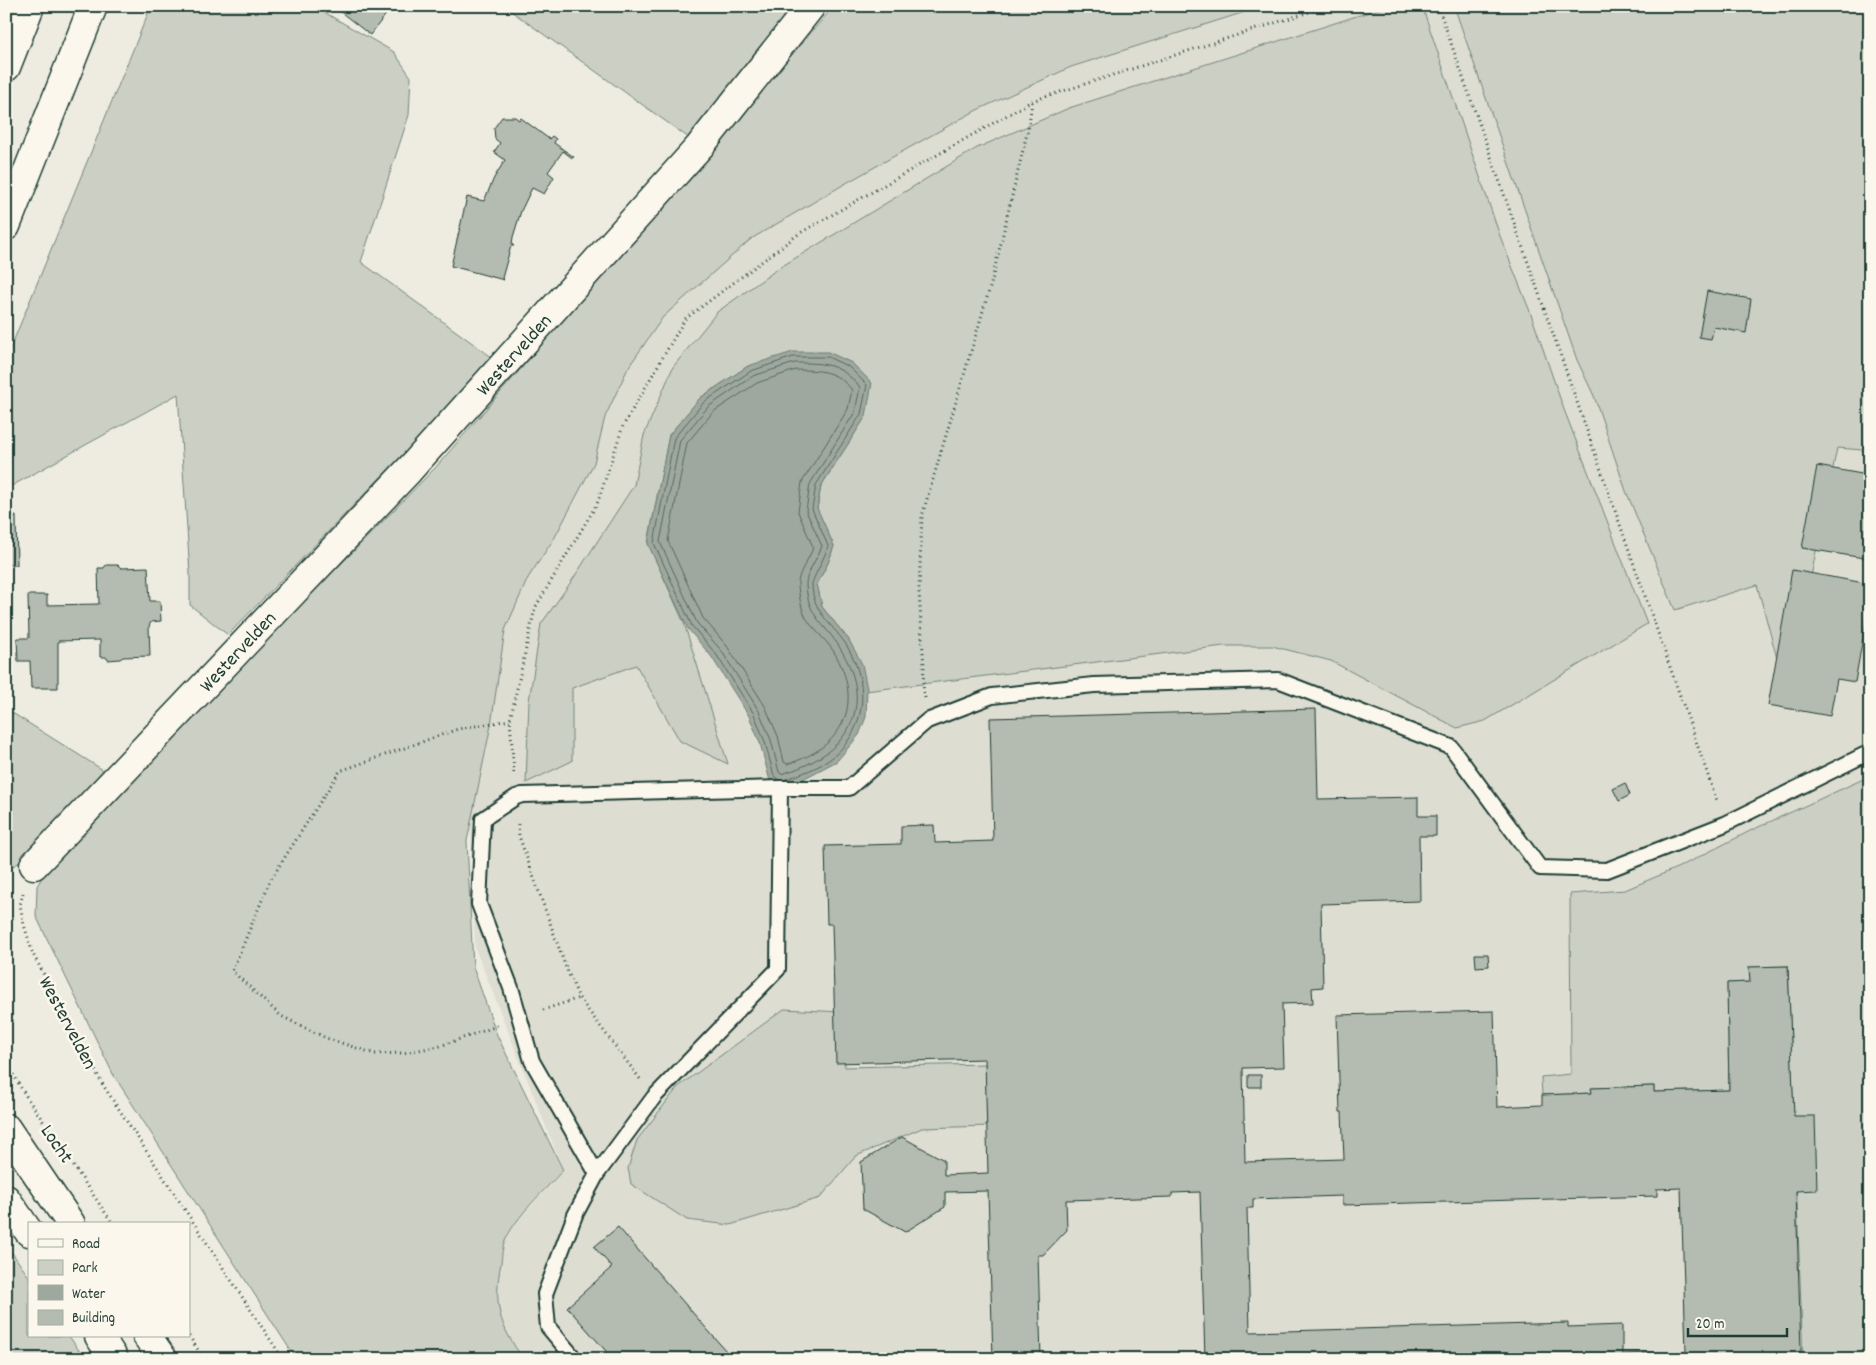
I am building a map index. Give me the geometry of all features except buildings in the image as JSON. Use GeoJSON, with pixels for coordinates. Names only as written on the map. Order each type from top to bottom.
{"type":"FeatureCollection","features":[{"type":"Feature","properties":{"kind":"main road"},"geometry":{"type":"LineString","coordinates":[[6,67],[30,6]]}},
{"type":"Feature","properties":{"kind":"main road"},"geometry":{"type":"LineString","coordinates":[[6,226],[93,6]]}},
{"type":"Feature","properties":{"kind":"main road","name":"Westervelden"},"geometry":{"type":"LineString","coordinates":[[34,865],[422,455],[700,146],[811,6]]}},
{"type":"Feature","properties":{"kind":"main road","name":"Locht"},"geometry":{"type":"LineString","coordinates":[[6,1128],[70,1222]]}},
{"type":"Feature","properties":{"kind":"main road"},"geometry":{"type":"LineString","coordinates":[[6,1199],[28,1231]]}},
{"type":"Feature","properties":{"kind":"main road"},"geometry":{"type":"LineString","coordinates":[[100,1338],[114,1359]]}},
{"type":"Feature","properties":{"kind":"main road"},"geometry":{"type":"LineString","coordinates":[[148,1338],[163,1359]]}},
{"type":"Feature","properties":{"kind":"lane"},"geometry":{"type":"LineString","coordinates":[[597,1174],[532,1060],[511,988],[479,904],[483,819],[522,794],[849,788],[927,721],[992,696],[1094,685],[1278,680],[1451,747],[1540,868],[1607,870],[1725,824],[1870,752]]}},
{"type":"Feature","properties":{"kind":"lane"},"geometry":{"type":"LineString","coordinates":[[575,1359],[548,1327],[545,1294],[575,1215],[597,1174],[654,1097],[778,969],[780,788]]}},
{"type":"Feature","properties":{"kind":"path"},"geometry":{"type":"LineString","coordinates":[[654,1097],[579,998],[565,965],[519,836],[510,720],[535,608],[597,504],[623,426],[685,318],[800,233],[1032,101],[1328,6]]}},
{"type":"Feature","properties":{"kind":"path"},"geometry":{"type":"LineString","coordinates":[[1438,6],[1725,824]]}},
{"type":"Feature","properties":{"kind":"path"},"geometry":{"type":"LineString","coordinates":[[927,721],[923,684],[924,667],[919,592],[922,516],[991,284],[1029,125],[1032,101]]}},
{"type":"Feature","properties":{"kind":"path"},"geometry":{"type":"LineString","coordinates":[[510,720],[458,729],[340,771],[271,879],[232,972],[281,1016],[326,1038],[375,1054],[403,1053],[440,1046],[579,998]]}},
{"type":"Feature","properties":{"kind":"path","name":"Westervelden"},"geometry":{"type":"LineString","coordinates":[[34,865],[26,883],[20,905],[33,954],[103,1085],[282,1359]]}},
{"type":"Feature","properties":{"kind":"path","name":"Locht"},"geometry":{"type":"LineString","coordinates":[[6,1061],[24,1093],[112,1222]]}},
{"type":"Feature","properties":{"kind":"path"},"geometry":{"type":"LineString","coordinates":[[190,1338],[204,1359]]}},
{"type":"Feature","properties":{"kind":"shaded area"},"geometry":{"type":"Polygon","coordinates":[[[1264,6],[1870,6],[1870,1359],[524,1359],[511,1342],[499,1315],[497,1281],[505,1241],[519,1219],[563,1170],[475,948],[469,789],[505,630],[528,578],[555,537],[594,463],[605,417],[628,368],[663,317],[751,239],[848,182],[975,111],[1071,67],[1264,6]]]}},
{"type":"Feature","properties":{"kind":"green space"},"geometry":{"type":"Polygon","coordinates":[[[151,6],[313,6],[394,52],[411,77],[409,115],[361,262],[493,358],[443,413],[228,635],[190,605],[190,574],[178,394],[6,489],[6,359],[151,6]]]}},
{"type":"Feature","properties":{"kind":"green space"},"geometry":{"type":"Polygon","coordinates":[[[504,6],[794,6],[689,138],[504,6]]]}},
{"type":"Feature","properties":{"kind":"green space"},"geometry":{"type":"Polygon","coordinates":[[[834,6],[1264,6],[1071,67],[975,111],[751,239],[663,317],[628,368],[605,417],[594,463],[555,537],[528,578],[505,630],[491,725],[467,841],[473,967],[497,1035],[563,1170],[523,1213],[503,1246],[498,1290],[500,1314],[509,1336],[524,1359],[296,1359],[113,1074],[36,916],[37,886],[54,857],[436,467],[834,6]]]}},
{"type":"Feature","properties":{"kind":"green space"},"geometry":{"type":"Polygon","coordinates":[[[1388,6],[1422,6],[1500,236],[1531,314],[1563,407],[1647,624],[1485,721],[1457,728],[1331,661],[1272,646],[1224,646],[866,691],[849,640],[822,607],[817,584],[834,546],[817,509],[821,486],[866,416],[748,366],[700,398],[669,435],[648,543],[684,623],[728,764],[680,741],[636,665],[572,688],[572,761],[526,783],[529,701],[541,624],[571,582],[634,485],[644,435],[673,367],[717,312],[779,268],[977,148],[1069,108],[1388,6]]]}},
{"type":"Feature","properties":{"kind":"green space"},"geometry":{"type":"Polygon","coordinates":[[[1454,6],[1870,6],[1870,421],[1863,450],[1837,448],[1787,695],[1757,585],[1675,610],[1626,491],[1594,396],[1577,360],[1454,6]]]}},
{"type":"Feature","properties":{"kind":"green space"},"geometry":{"type":"Polygon","coordinates":[[[6,709],[111,775],[27,858],[6,870],[6,709]]]}},
{"type":"Feature","properties":{"kind":"green space"},"geometry":{"type":"Polygon","coordinates":[[[1870,776],[1870,1359],[1803,1359],[1788,966],[1750,967],[1750,982],[1727,983],[1729,1090],[1654,1092],[1654,1086],[1592,1088],[1592,1093],[1542,1095],[1541,1077],[1571,1074],[1570,894],[1625,890],[1679,867],[1752,830],[1870,776]]]}},
{"type":"Feature","properties":{"kind":"green space"},"geometry":{"type":"Polygon","coordinates":[[[784,1009],[842,1012],[845,1067],[988,1064],[991,1126],[922,1128],[856,1156],[820,1198],[730,1225],[687,1220],[631,1184],[628,1168],[637,1140],[678,1087],[784,1009]]]}},
{"type":"Feature","properties":{"kind":"green space"},"geometry":{"type":"Polygon","coordinates":[[[6,1244],[28,1276],[28,1338],[70,1338],[85,1359],[6,1359],[6,1244]]]}},
{"type":"Feature","properties":{"kind":"water"},"geometry":{"type":"Polygon","coordinates":[[[793,352],[828,352],[852,363],[872,383],[866,416],[821,486],[817,508],[834,546],[817,584],[822,607],[849,640],[862,664],[867,689],[866,717],[859,735],[837,761],[803,779],[780,786],[770,781],[760,743],[749,716],[711,656],[688,629],[648,544],[669,435],[700,398],[748,366],[793,352]]]}}]}
